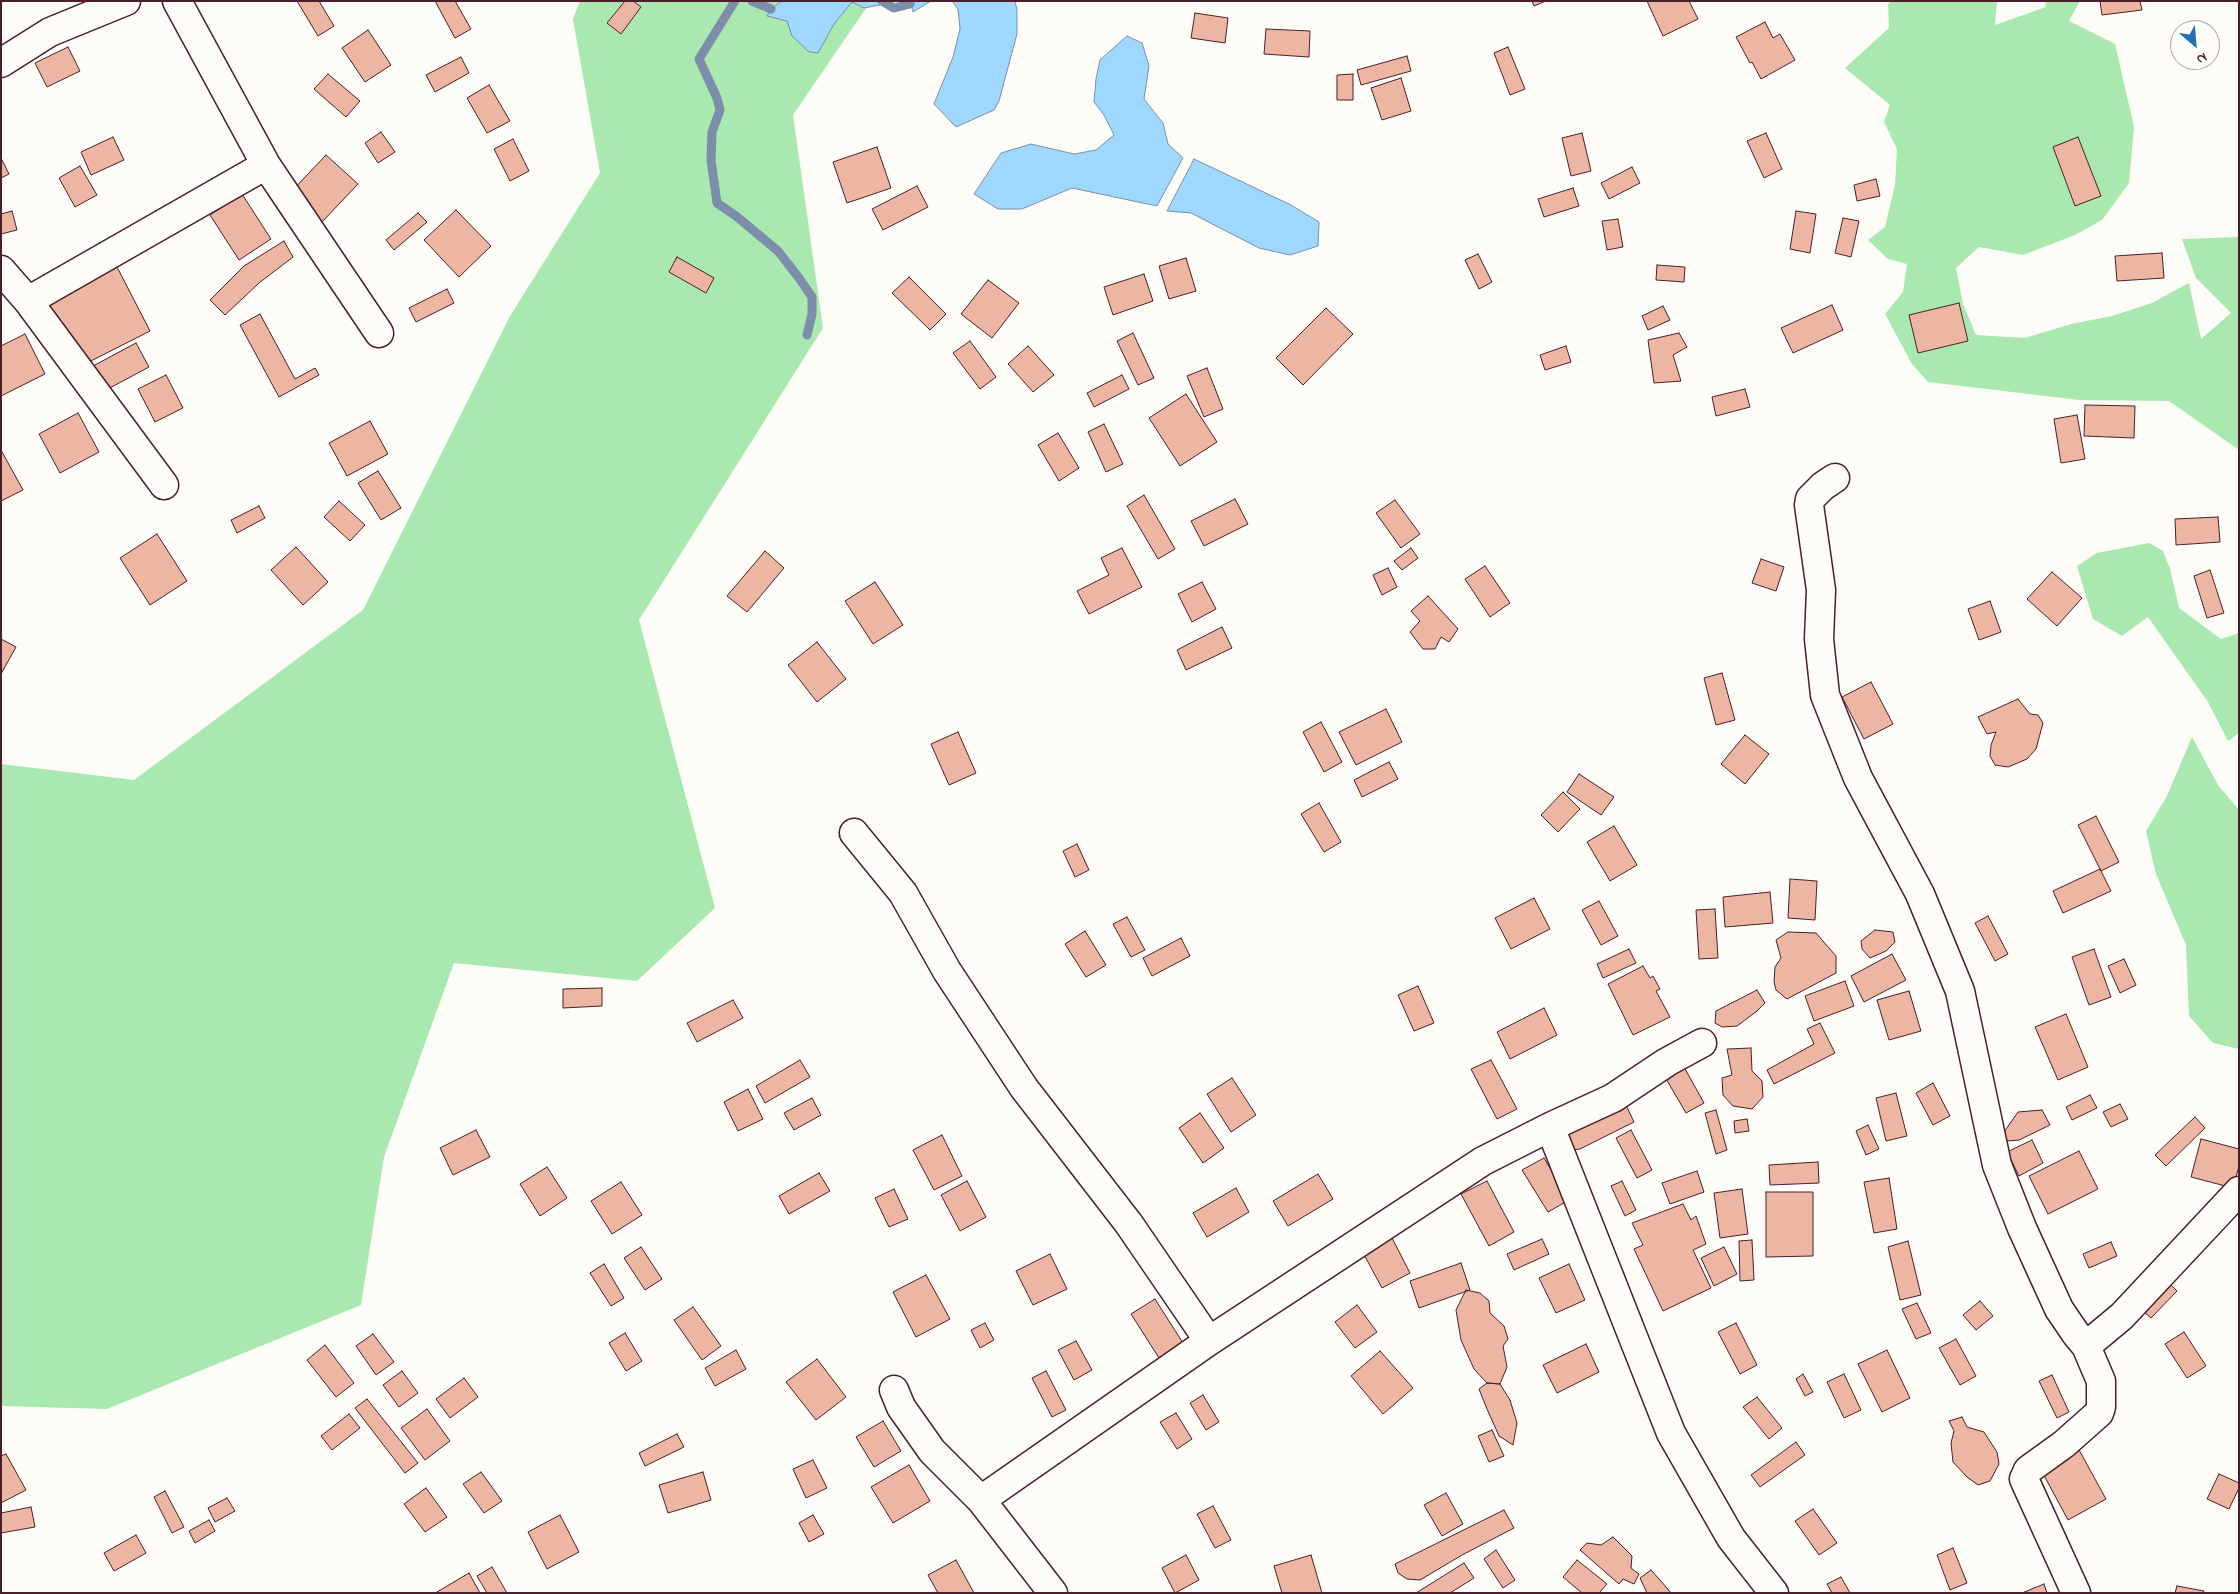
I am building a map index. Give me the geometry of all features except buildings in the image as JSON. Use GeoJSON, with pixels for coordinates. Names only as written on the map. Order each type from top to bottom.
{"type":"FeatureCollection","features":[{"type":"Feature","properties":{"kind":"street"},"geometry":{"type":"LineString","coordinates":[[1,63],[50,32],[126,1]]}},
{"type":"Feature","properties":{"kind":"street"},"geometry":{"type":"LineString","coordinates":[[177,1],[266,165],[379,333]]}},
{"type":"Feature","properties":{"kind":"street"},"geometry":{"type":"LineString","coordinates":[[28,301],[266,165]]}},
{"type":"Feature","properties":{"kind":"street"},"geometry":{"type":"LineString","coordinates":[[1,270],[28,301],[164,485]]}},
{"type":"Feature","properties":{"kind":"street"},"geometry":{"type":"LineString","coordinates":[[1835,478],[1823,486],[1810,499],[1809,505],[1821,590],[1819,639],[1825,695],[1858,778],[1920,894],[1960,991],[1997,1165],[2022,1228],[2060,1309],[2086,1346],[2101,1380],[2101,1407],[2099,1413],[2064,1444],[2028,1470],[2024,1479],[2076,1593]]}},
{"type":"Feature","properties":{"kind":"street"},"geometry":{"type":"LineString","coordinates":[[854,833],[903,893],[947,971],[1024,1088],[1129,1224],[1209,1341]]}},
{"type":"Feature","properties":{"kind":"street"},"geometry":{"type":"LineString","coordinates":[[981,1500],[1209,1341],[1483,1161],[1550,1126],[1613,1098],[1667,1062],[1702,1043]]}},
{"type":"Feature","properties":{"kind":"street"},"geometry":{"type":"LineString","coordinates":[[1550,1126],[1671,1433],[1731,1538],[1774,1593]]}},
{"type":"Feature","properties":{"kind":"street"},"geometry":{"type":"LineString","coordinates":[[2086,1346],[2135,1302],[2239,1191]]}},
{"type":"Feature","properties":{"kind":"street"},"geometry":{"type":"LineString","coordinates":[[894,1390],[900,1407],[932,1451],[981,1500],[1053,1593]]}},
{"type":"Feature","properties":{"kind":"green space"},"geometry":{"type":"Polygon","coordinates":[[[580,1],[871,1],[793,115],[823,328],[639,620],[715,908],[637,981],[454,963],[384,1157],[361,1305],[107,1409],[1,1406],[1,764],[134,780],[363,610],[510,316],[600,173],[573,19],[580,1]]]}},
{"type":"Feature","properties":{"kind":"green space"},"geometry":{"type":"Polygon","coordinates":[[[1892,1],[1997,1],[1995,25],[2046,7],[2045,1],[2080,1],[2069,21],[2115,44],[2134,127],[2129,183],[2102,220],[2075,235],[2023,255],[1979,247],[1956,268],[1963,304],[1976,335],[2025,338],[2071,324],[2112,316],[2152,303],[2189,283],[2201,339],[2231,313],[2196,278],[2182,239],[2239,237],[2239,450],[2169,401],[2079,400],[1928,382],[1912,364],[1885,314],[1903,292],[1907,264],[1888,259],[1868,240],[1885,227],[1895,185],[1897,149],[1884,122],[1890,105],[1845,68],[1889,28],[1888,4],[1892,1]]]}},
{"type":"Feature","properties":{"kind":"green space"},"geometry":{"type":"Polygon","coordinates":[[[2149,543],[2163,551],[2170,569],[2179,608],[2221,639],[2239,633],[2239,733],[2228,741],[2208,702],[2148,617],[2122,636],[2093,619],[2077,566],[2097,553],[2149,543]]]}},
{"type":"Feature","properties":{"kind":"green space"},"geometry":{"type":"Polygon","coordinates":[[[2192,737],[2218,785],[2239,810],[2239,1049],[2213,1043],[2189,1016],[2186,945],[2156,874],[2146,831],[2167,796],[2192,737]]]}},
{"type":"Feature","properties":{"kind":"water"},"geometry":{"type":"Polygon","coordinates":[[[782,1],[881,1],[880,5],[864,8],[852,2],[834,24],[818,53],[809,52],[792,36],[787,21],[767,16],[771,9],[782,1]]]}},
{"type":"Feature","properties":{"kind":"water"},"geometry":{"type":"Polygon","coordinates":[[[910,1],[931,1],[913,12],[910,1]]]}},
{"type":"Feature","properties":{"kind":"water"},"geometry":{"type":"Polygon","coordinates":[[[952,1],[1015,1],[1017,10],[1017,34],[999,101],[994,110],[956,127],[934,104],[953,57],[960,29],[958,9],[952,1]]]}},
{"type":"Feature","properties":{"kind":"water"},"geometry":{"type":"Polygon","coordinates":[[[1127,36],[1142,43],[1149,66],[1144,99],[1163,123],[1168,144],[1183,158],[1157,206],[1072,188],[1022,209],[998,209],[974,194],[1001,153],[1031,144],[1074,154],[1096,150],[1114,135],[1104,115],[1094,102],[1096,79],[1100,60],[1127,36]]]}},
{"type":"Feature","properties":{"kind":"water"},"geometry":{"type":"Polygon","coordinates":[[[1194,159],[1291,205],[1319,222],[1318,246],[1290,255],[1259,248],[1191,213],[1167,211],[1194,159]]]}},
{"type":"Feature","properties":{"kind":"waterway"},"geometry":{"type":"LineString","coordinates":[[735,1],[699,59],[717,98],[720,110],[712,132],[711,160],[717,203],[736,216],[778,251],[812,297],[812,314],[807,335]]}},
{"type":"Feature","properties":{"kind":"waterway"},"geometry":{"type":"LineString","coordinates":[[752,1],[771,9]]}},
{"type":"Feature","properties":{"kind":"waterway"},"geometry":{"type":"LineString","coordinates":[[882,1],[894,8],[910,4]]}}]}
